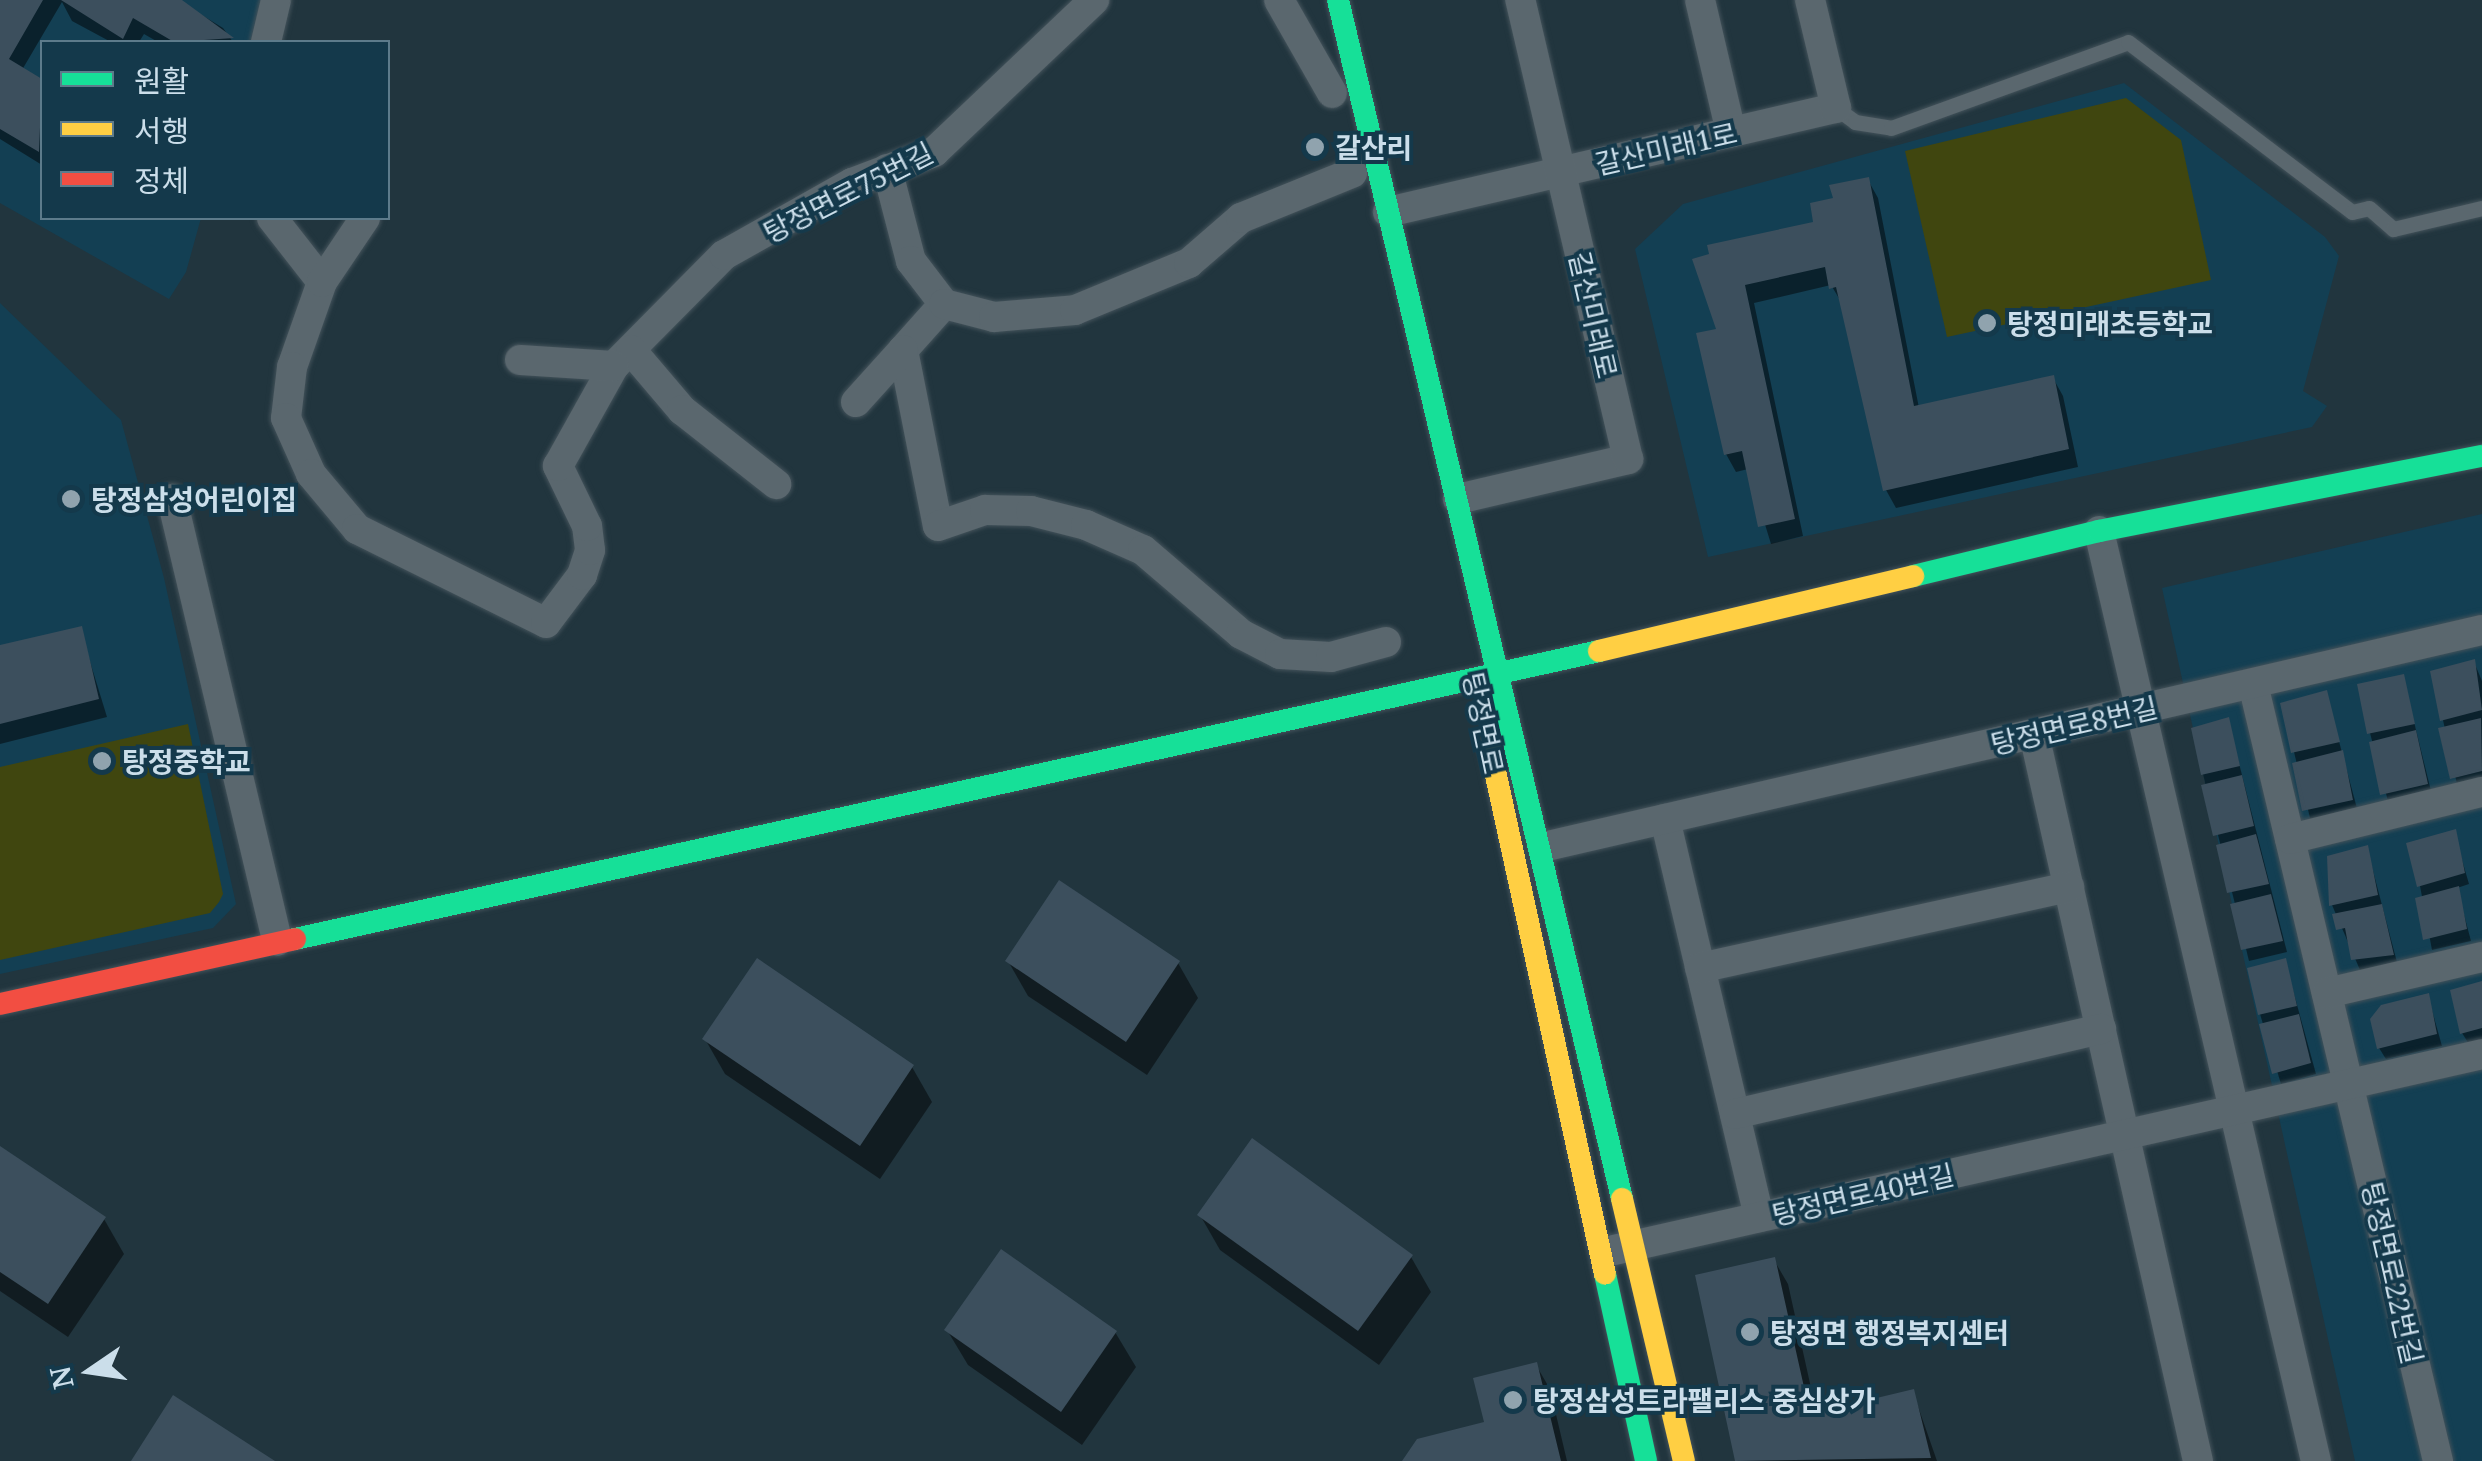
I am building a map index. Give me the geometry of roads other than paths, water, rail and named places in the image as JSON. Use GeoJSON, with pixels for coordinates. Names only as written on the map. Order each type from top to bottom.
{"type":"FeatureCollection","features":[{"type":"Feature","properties":{"kind":"main road"},"geometry":{"type":"LineString","coordinates":[[1309,0],[1343,83]]}},
{"type":"Feature","properties":{"kind":"main road"},"geometry":{"type":"LineString","coordinates":[[1338,0],[1343,83]]}},
{"type":"Feature","properties":{"kind":"main road","name":"탕정면로"},"geometry":{"type":"LineString","coordinates":[[1343,83],[1342,133],[1354,182]]}},
{"type":"Feature","properties":{"kind":"main road","name":"탕정면로"},"geometry":{"type":"LineString","coordinates":[[1343,83],[1388,212],[1543,847],[1684,1461]]}},
{"type":"Feature","properties":{"kind":"main road","name":"탕정면로"},"geometry":{"type":"LineString","coordinates":[[1388,323],[1476,680],[1646,1461]]}},
{"type":"Feature","properties":{"kind":"main road"},"geometry":{"type":"LineString","coordinates":[[0,1004],[1476,680],[2098,531],[2482,456]]}},
{"type":"Feature","properties":{"kind":"street"},"geometry":{"type":"LineString","coordinates":[[266,40],[276,0]]}},
{"type":"Feature","properties":{"kind":"street","name":"탕정면로75번길"},"geometry":{"type":"LineString","coordinates":[[322,282],[292,367],[286,418],[311,474],[357,529],[546,623],[582,574],[590,550],[587,526],[558,466],[622,358],[724,256],[886,169],[934,152],[1094,0]]}},
{"type":"Feature","properties":{"kind":"street","name":"탕정면로"},"geometry":{"type":"LineString","coordinates":[[1279,0],[1343,83]]}},
{"type":"Feature","properties":{"kind":"street","name":"갈산미래로"},"geometry":{"type":"LineString","coordinates":[[1458,499],[1628,459],[1520,0]]}},
{"type":"Feature","properties":{"kind":"street"},"geometry":{"type":"LineString","coordinates":[[1700,0],[1731,132]]}},
{"type":"Feature","properties":{"kind":"street"},"geometry":{"type":"LineString","coordinates":[[1810,0],[1836,108]]}},
{"type":"Feature","properties":{"kind":"street","name":"갈산미래1로"},"geometry":{"type":"LineString","coordinates":[[1388,212],[1836,108]]}},
{"type":"Feature","properties":{"kind":"street"},"geometry":{"type":"LineString","coordinates":[[886,169],[911,261],[944,304],[994,318],[1075,310],[1189,263],[1240,218],[1354,182]]}},
{"type":"Feature","properties":{"kind":"street"},"geometry":{"type":"LineString","coordinates":[[274,220],[322,282],[364,220]]}},
{"type":"Feature","properties":{"kind":"street"},"geometry":{"type":"LineString","coordinates":[[856,402],[944,304]]}},
{"type":"Feature","properties":{"kind":"street"},"geometry":{"type":"LineString","coordinates":[[902,350],[938,526],[985,510],[1068,520],[1143,550],[1240,634],[1280,654],[1331,657],[1386,642]]}},
{"type":"Feature","properties":{"kind":"street"},"geometry":{"type":"LineString","coordinates":[[520,360],[622,358],[776,484]]}},
{"type":"Feature","properties":{"kind":"street"},"geometry":{"type":"LineString","coordinates":[[172,499],[277,941]]}},
{"type":"Feature","properties":{"kind":"street"},"geometry":{"type":"LineString","coordinates":[[2098,531],[2316,1461]]}},
{"type":"Feature","properties":{"kind":"street","name":"탕정면로8번길"},"geometry":{"type":"LineString","coordinates":[[1543,847],[2482,630]]}},
{"type":"Feature","properties":{"kind":"street"},"geometry":{"type":"LineString","coordinates":[[2253,684],[2348,1085]]}},
{"type":"Feature","properties":{"kind":"street"},"geometry":{"type":"LineString","coordinates":[[2034,734],[2198,1461]]}},
{"type":"Feature","properties":{"kind":"street"},"geometry":{"type":"LineString","coordinates":[[2290,839],[2482,792]]}},
{"type":"Feature","properties":{"kind":"street"},"geometry":{"type":"LineString","coordinates":[[1665,819],[1759,1217]]}},
{"type":"Feature","properties":{"kind":"street"},"geometry":{"type":"LineString","coordinates":[[1700,968],[2068,887]]}},
{"type":"Feature","properties":{"kind":"street"},"geometry":{"type":"LineString","coordinates":[[2327,993],[2482,957]]}},
{"type":"Feature","properties":{"kind":"street"},"geometry":{"type":"LineString","coordinates":[[1735,1114],[2101,1029]]}},
{"type":"Feature","properties":{"kind":"street","name":"탕정면로40번길"},"geometry":{"type":"LineString","coordinates":[[1602,1252],[2482,1054]]}},
{"type":"Feature","properties":{"kind":"street","name":"탕정면로22번길"},"geometry":{"type":"LineString","coordinates":[[2348,1085],[2438,1461]]}},
{"type":"Feature","properties":{"kind":"lane"},"geometry":{"type":"LineString","coordinates":[[1836,108],[1855,122],[1891,128],[2128,42],[2352,212],[2369,208],[2393,229],[2482,208]]}},
{"type":"Feature","properties":{"kind":"place","name":"갈산리"},"geometry":{"type":"Point","coordinates":[1315,147]}},
{"type":"Feature","properties":{"kind":"place","name":"탕정미래초등학교"},"geometry":{"type":"Point","coordinates":[1987,323]}},
{"type":"Feature","properties":{"kind":"place","name":"탕정삼성어린이집"},"geometry":{"type":"Point","coordinates":[71,499]}},
{"type":"Feature","properties":{"kind":"place","name":"탕정중학교"},"geometry":{"type":"Point","coordinates":[102,761]}},
{"type":"Feature","properties":{"kind":"place","name":"탕정면 행정복지센터"},"geometry":{"type":"Point","coordinates":[1750,1332]}},
{"type":"Feature","properties":{"kind":"place","name":"탕정삼성트라팰리스 중심상가"},"geometry":{"type":"Point","coordinates":[1513,1400]}}]}
